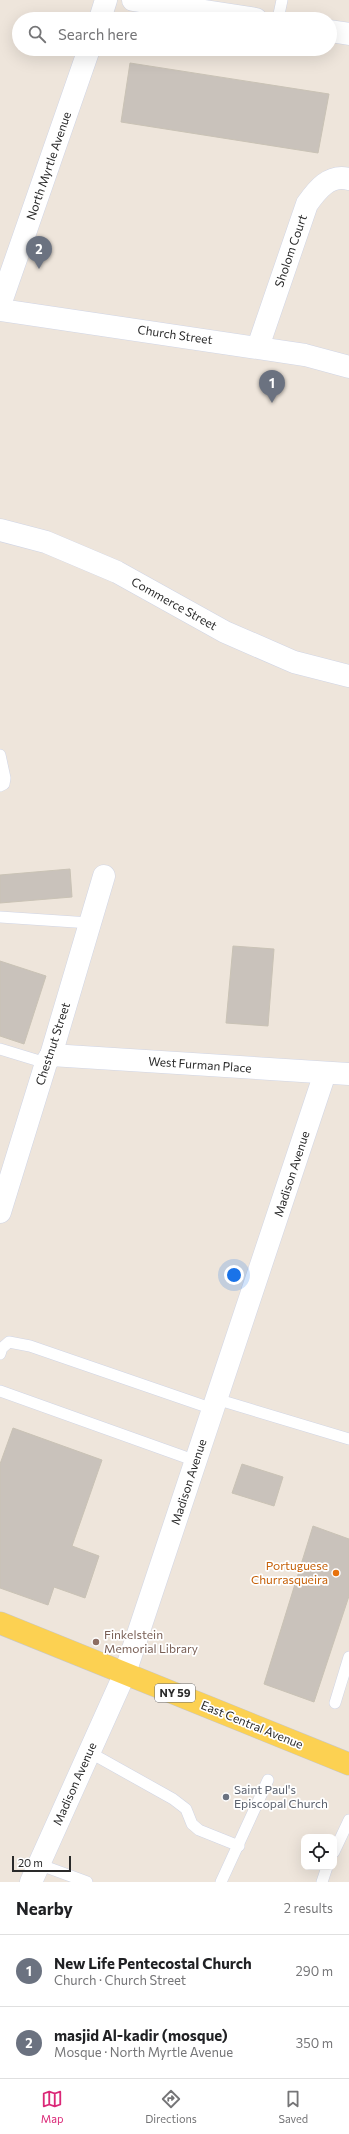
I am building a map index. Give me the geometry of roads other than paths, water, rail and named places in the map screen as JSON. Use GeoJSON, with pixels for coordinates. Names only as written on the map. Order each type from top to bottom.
{"type":"FeatureCollection","features":[{"type":"Feature","properties":{"kind":"main road","name":"East Central Avenue"},"geometry":{"type":"LineString","coordinates":[[0,1623],[349,1764]]}},
{"type":"Feature","properties":{"kind":"street"},"geometry":{"type":"LineString","coordinates":[[102,12],[106,0]]}},
{"type":"Feature","properties":{"kind":"street"},"geometry":{"type":"LineString","coordinates":[[133,0],[211,12]]}},
{"type":"Feature","properties":{"kind":"street"},"geometry":{"type":"LineString","coordinates":[[337,32],[349,34]]}},
{"type":"Feature","properties":{"kind":"street","name":"North Myrtle Avenue"},"geometry":{"type":"LineString","coordinates":[[0,305],[87,56]]}},
{"type":"Feature","properties":{"kind":"street","name":"Sholom Court"},"geometry":{"type":"LineString","coordinates":[[258,347],[307,204],[318,190],[329,181],[347,178]]}},
{"type":"Feature","properties":{"kind":"street","name":"Church Street"},"geometry":{"type":"LineString","coordinates":[[0,310],[258,347],[305,355],[349,367]]}},
{"type":"Feature","properties":{"kind":"street","name":"Commerce Street"},"geometry":{"type":"LineString","coordinates":[[0,530],[46,542],[117,572],[225,632],[294,662],[349,676]]}},
{"type":"Feature","properties":{"kind":"street","name":"Chestnut Street"},"geometry":{"type":"LineString","coordinates":[[0,1212],[104,876]]}},
{"type":"Feature","properties":{"kind":"street","name":"West Furman Place"},"geometry":{"type":"LineString","coordinates":[[48,1059],[349,1074]]}},
{"type":"Feature","properties":{"kind":"street","name":"Madison Avenue"},"geometry":{"type":"LineString","coordinates":[[35,1877],[125,1673],[326,1073]]}},
{"type":"Feature","properties":{"kind":"lane"},"geometry":{"type":"LineString","coordinates":[[279,12],[282,0]]}},
{"type":"Feature","properties":{"kind":"lane"},"geometry":{"type":"LineString","coordinates":[[0,755],[5,778],[4,784],[0,786]]}},
{"type":"Feature","properties":{"kind":"lane"},"geometry":{"type":"LineString","coordinates":[[0,917],[90,923]]}},
{"type":"Feature","properties":{"kind":"lane"},"geometry":{"type":"LineString","coordinates":[[0,1049],[48,1059]]}},
{"type":"Feature","properties":{"kind":"lane"},"geometry":{"type":"LineString","coordinates":[[0,1354],[2,1348],[9,1342],[30,1346],[215,1404],[349,1439]]}},
{"type":"Feature","properties":{"kind":"lane"},"geometry":{"type":"LineString","coordinates":[[0,1391],[196,1461]]}},
{"type":"Feature","properties":{"kind":"lane"},"geometry":{"type":"LineString","coordinates":[[335,1703],[347,1672],[349,1657]]}},
{"type":"Feature","properties":{"kind":"lane"},"geometry":{"type":"LineString","coordinates":[[89,1752],[173,1799],[186,1809],[192,1824],[199,1830],[239,1846]]}},
{"type":"Feature","properties":{"kind":"lane"},"geometry":{"type":"LineString","coordinates":[[221,1882],[239,1846],[268,1780]]}},
{"type":"Feature","properties":{"kind":"lane"},"geometry":{"type":"LineString","coordinates":[[337,1846],[349,1820]]}},
{"type":"Feature","properties":{"kind":"lane"},"geometry":{"type":"LineString","coordinates":[[322,1882],[326,1870]]}},
{"type":"Feature","properties":{"kind":"lane"},"geometry":{"type":"LineString","coordinates":[[35,1877],[87,1882]]}},
{"type":"Feature","properties":{"kind":"place","name":"masjid Al-kadir (mosque)"},"geometry":{"type":"Point","coordinates":[39,269]}},
{"type":"Feature","properties":{"kind":"place","name":"New Life Pentecostal Church"},"geometry":{"type":"Point","coordinates":[272,403]}},
{"type":"Feature","properties":{"kind":"place","name":"Portuguese Churrasqueira"},"geometry":{"type":"Point","coordinates":[336,1573]}},
{"type":"Feature","properties":{"kind":"place","name":"Finkelstein Memorial Library"},"geometry":{"type":"Point","coordinates":[96,1642]}},
{"type":"Feature","properties":{"kind":"place","name":"Saint Paul's Episcopal Church"},"geometry":{"type":"Point","coordinates":[226,1797]}}]}
